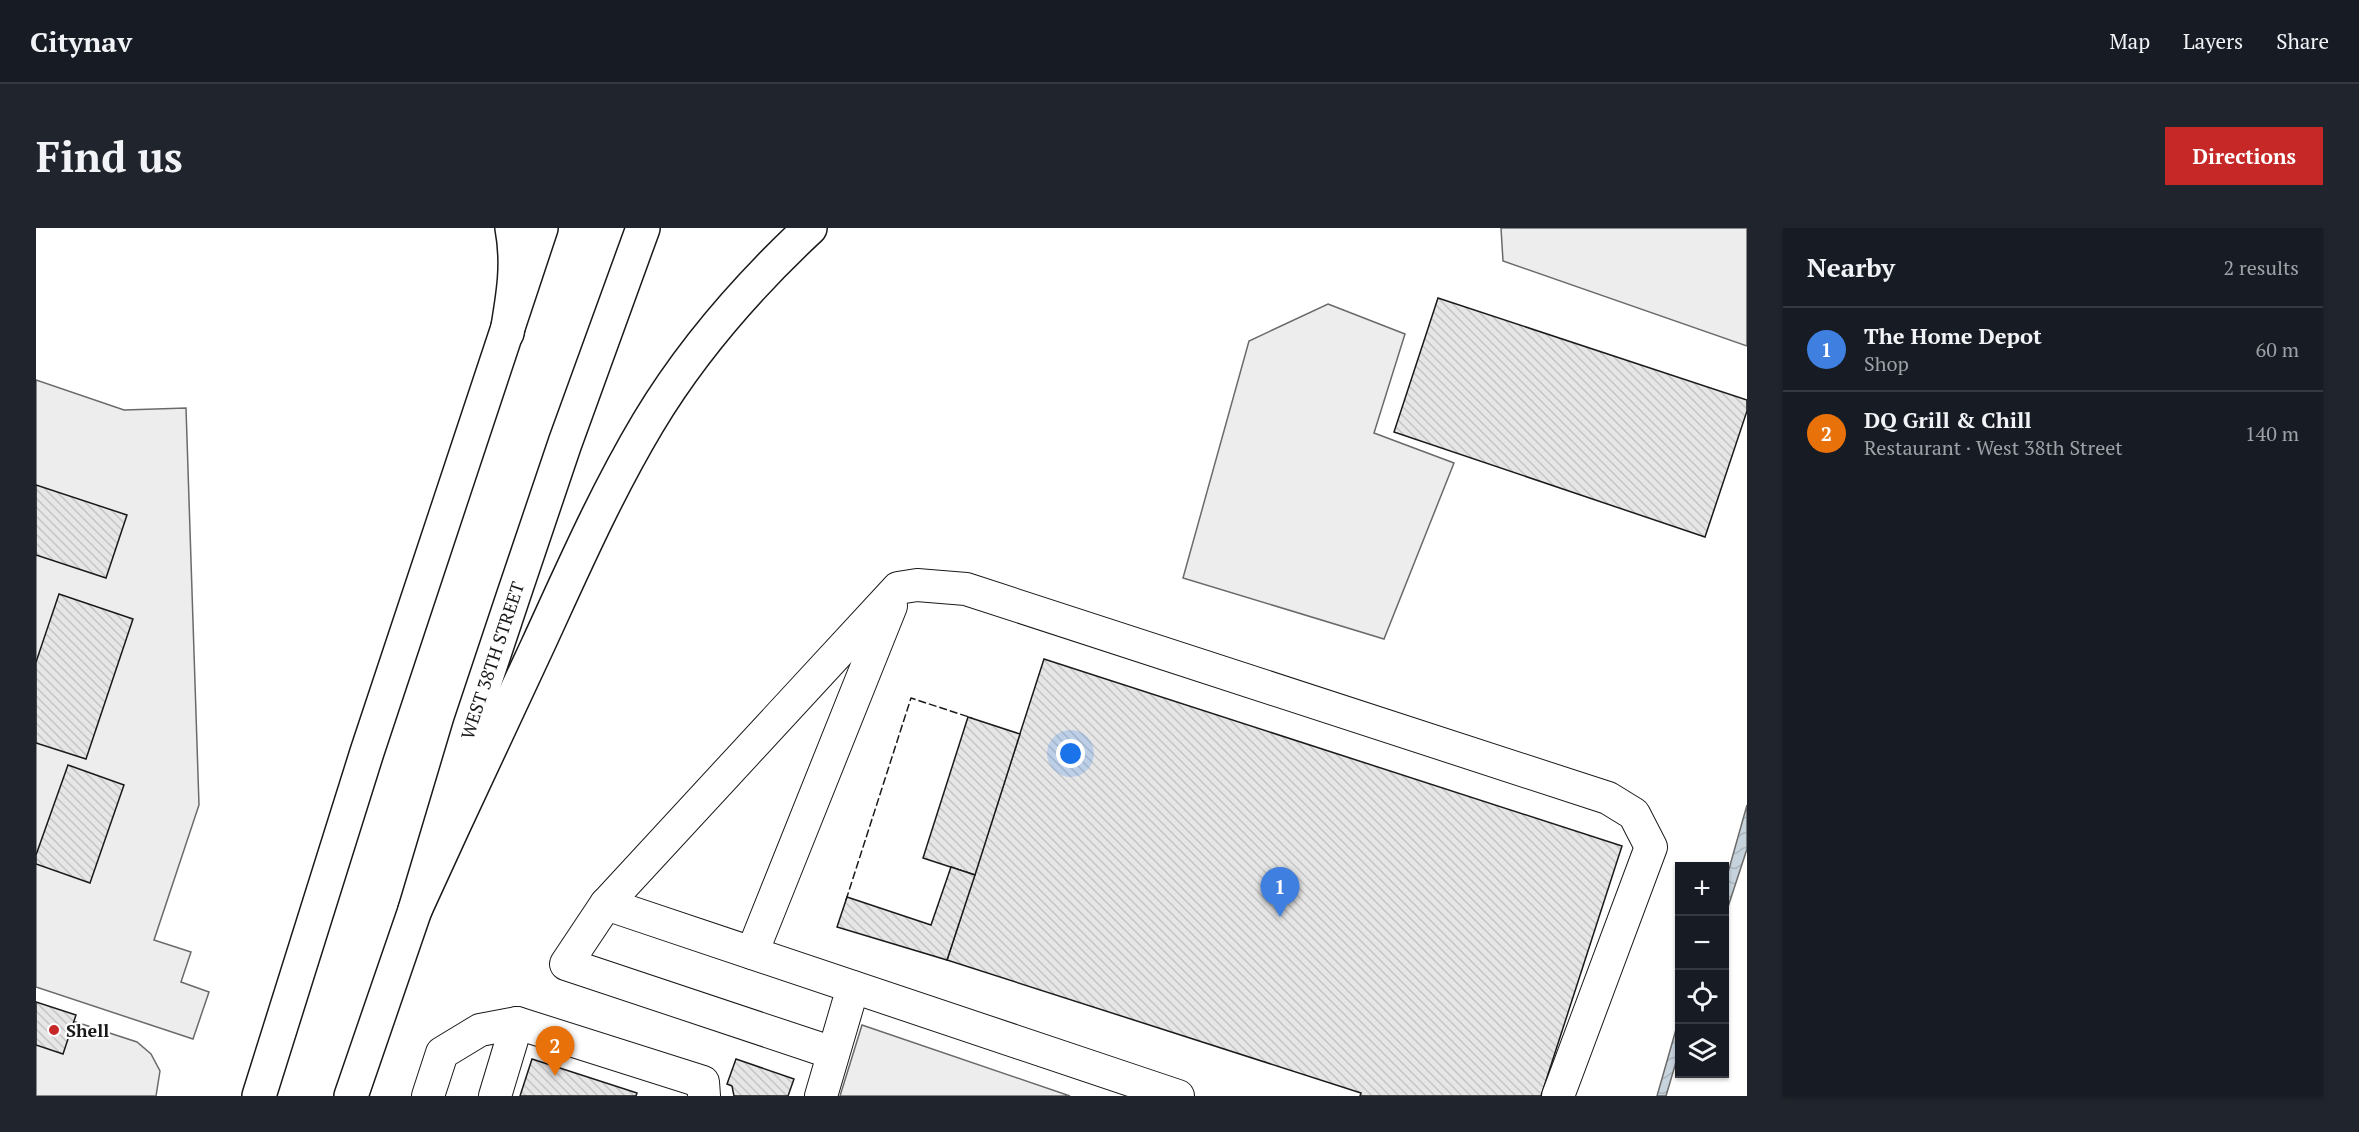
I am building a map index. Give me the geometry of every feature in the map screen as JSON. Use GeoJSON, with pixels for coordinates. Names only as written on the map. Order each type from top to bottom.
{"type":"FeatureCollection","features":[{"type":"Feature","properties":{"kind":"main road"},"geometry":{"type":"LineString","coordinates":[[507,333],[517,276],[517,254],[512,228]]}},
{"type":"Feature","properties":{"kind":"main road"},"geometry":{"type":"LineString","coordinates":[[259,1096],[367,752],[541,228]]}},
{"type":"Feature","properties":{"kind":"main road","name":"WEST 38TH STREET"},"geometry":{"type":"LineString","coordinates":[[351,1096],[415,910],[477,705],[565,443],[644,228]]}},
{"type":"Feature","properties":{"kind":"main road"},"geometry":{"type":"LineString","coordinates":[[415,910],[597,519],[648,423],[670,389],[721,322],[775,261],[810,228]]}},
{"type":"Feature","properties":{"kind":"lane"},"geometry":{"type":"LineString","coordinates":[[833,1053],[566,964],[606,904],[898,588],[917,585],[966,590],[1608,798],[1634,814],[1651,847],[1558,1096]]}},
{"type":"Feature","properties":{"kind":"lane"},"geometry":{"type":"LineString","coordinates":[[752,953],[898,588]]}},
{"type":"Feature","properties":{"kind":"lane"},"geometry":{"type":"LineString","coordinates":[[606,904],[1178,1096]]}},
{"type":"Feature","properties":{"kind":"lane"},"geometry":{"type":"LineString","coordinates":[[821,1096],[853,987]]}},
{"type":"Feature","properties":{"kind":"lane"},"geometry":{"type":"LineString","coordinates":[[495,1096],[517,1023]]}},
{"type":"Feature","properties":{"kind":"lane"},"geometry":{"type":"LineString","coordinates":[[428,1096],[442,1053],[480,1030],[517,1023],[703,1082],[704,1096]]}},
{"type":"Feature","properties":{"kind":"shaded area"},"geometry":{"type":"Polygon","coordinates":[[[1501,228],[1747,228],[1747,346],[1503,261],[1501,228]]]}},
{"type":"Feature","properties":{"kind":"shaded area"},"geometry":{"type":"Polygon","coordinates":[[[1328,304],[1405,334],[1374,433],[1454,463],[1384,639],[1183,578],[1249,341],[1328,304]]]}},
{"type":"Feature","properties":{"kind":"shaded area"},"geometry":{"type":"Polygon","coordinates":[[[36,380],[124,410],[186,408],[199,805],[154,940],[191,952],[181,982],[209,992],[193,1039],[36,987],[36,380]]]}},
{"type":"Feature","properties":{"kind":"shaded area"},"geometry":{"type":"Polygon","coordinates":[[[36,1009],[137,1042],[151,1054],[160,1071],[156,1096],[36,1096],[36,1009]]]}},
{"type":"Feature","properties":{"kind":"shaded area"},"geometry":{"type":"Polygon","coordinates":[[[862,1025],[1070,1096],[840,1096],[862,1025]]]}},
{"type":"Feature","properties":{"kind":"water"},"geometry":{"type":"Polygon","coordinates":[[[1747,805],[1747,849],[1729,904],[1729,869],[1747,805]]]}},
{"type":"Feature","properties":{"kind":"water"},"geometry":{"type":"Polygon","coordinates":[[[1675,1033],[1675,1066],[1666,1096],[1657,1096],[1675,1033]]]}},
{"type":"Feature","properties":{"kind":"building"},"geometry":{"type":"Polygon","coordinates":[[[1438,298],[1747,400],[1747,411],[1705,537],[1394,432],[1438,298]]]}},
{"type":"Feature","properties":{"kind":"building"},"geometry":{"type":"Polygon","coordinates":[[[36,485],[127,515],[106,578],[36,555],[36,485]]]}},
{"type":"Feature","properties":{"kind":"building"},"geometry":{"type":"Polygon","coordinates":[[[59,594],[133,619],[86,759],[36,743],[36,662],[59,594]]]}},
{"type":"Feature","properties":{"kind":"building"},"geometry":{"type":"Polygon","coordinates":[[[1044,659],[1622,846],[1541,1096],[1360,1096],[1361,1093],[947,960],[1044,659]]]}},
{"type":"Feature","properties":{"kind":"building"},"geometry":{"type":"Polygon","coordinates":[[[968,717],[1020,734],[975,875],[923,858],[968,717]]]}},
{"type":"Feature","properties":{"kind":"building"},"geometry":{"type":"Polygon","coordinates":[[[68,765],[124,785],[90,883],[36,864],[36,855],[68,765]]]}},
{"type":"Feature","properties":{"kind":"building"},"geometry":{"type":"Polygon","coordinates":[[[951,867],[975,875],[947,960],[837,927],[847,897],[931,925],[951,867]]]}},
{"type":"Feature","properties":{"kind":"building","name":"Shell"},"geometry":{"type":"Polygon","coordinates":[[[36,1002],[76,1015],[63,1054],[36,1045],[36,1002]]]}},
{"type":"Feature","properties":{"kind":"building"},"geometry":{"type":"Polygon","coordinates":[[[532,1059],[637,1093],[636,1096],[520,1096],[532,1059]]]}},
{"type":"Feature","properties":{"kind":"building"},"geometry":{"type":"Polygon","coordinates":[[[736,1059],[794,1079],[788,1096],[734,1096],[732,1086],[727,1084],[736,1059]]]}},
{"type":"Feature","properties":{"kind":"fence"},"geometry":{"type":"LineString","coordinates":[[846,900],[911,698],[972,718]]}},
{"type":"Feature","properties":{"kind":"place","name":"The Home Depot"},"geometry":{"type":"Point","coordinates":[1280,917]}},
{"type":"Feature","properties":{"kind":"place","name":"Shell"},"geometry":{"type":"Point","coordinates":[54,1030]}},
{"type":"Feature","properties":{"kind":"place","name":"DQ Grill & Chill"},"geometry":{"type":"Point","coordinates":[555,1076]}}]}
